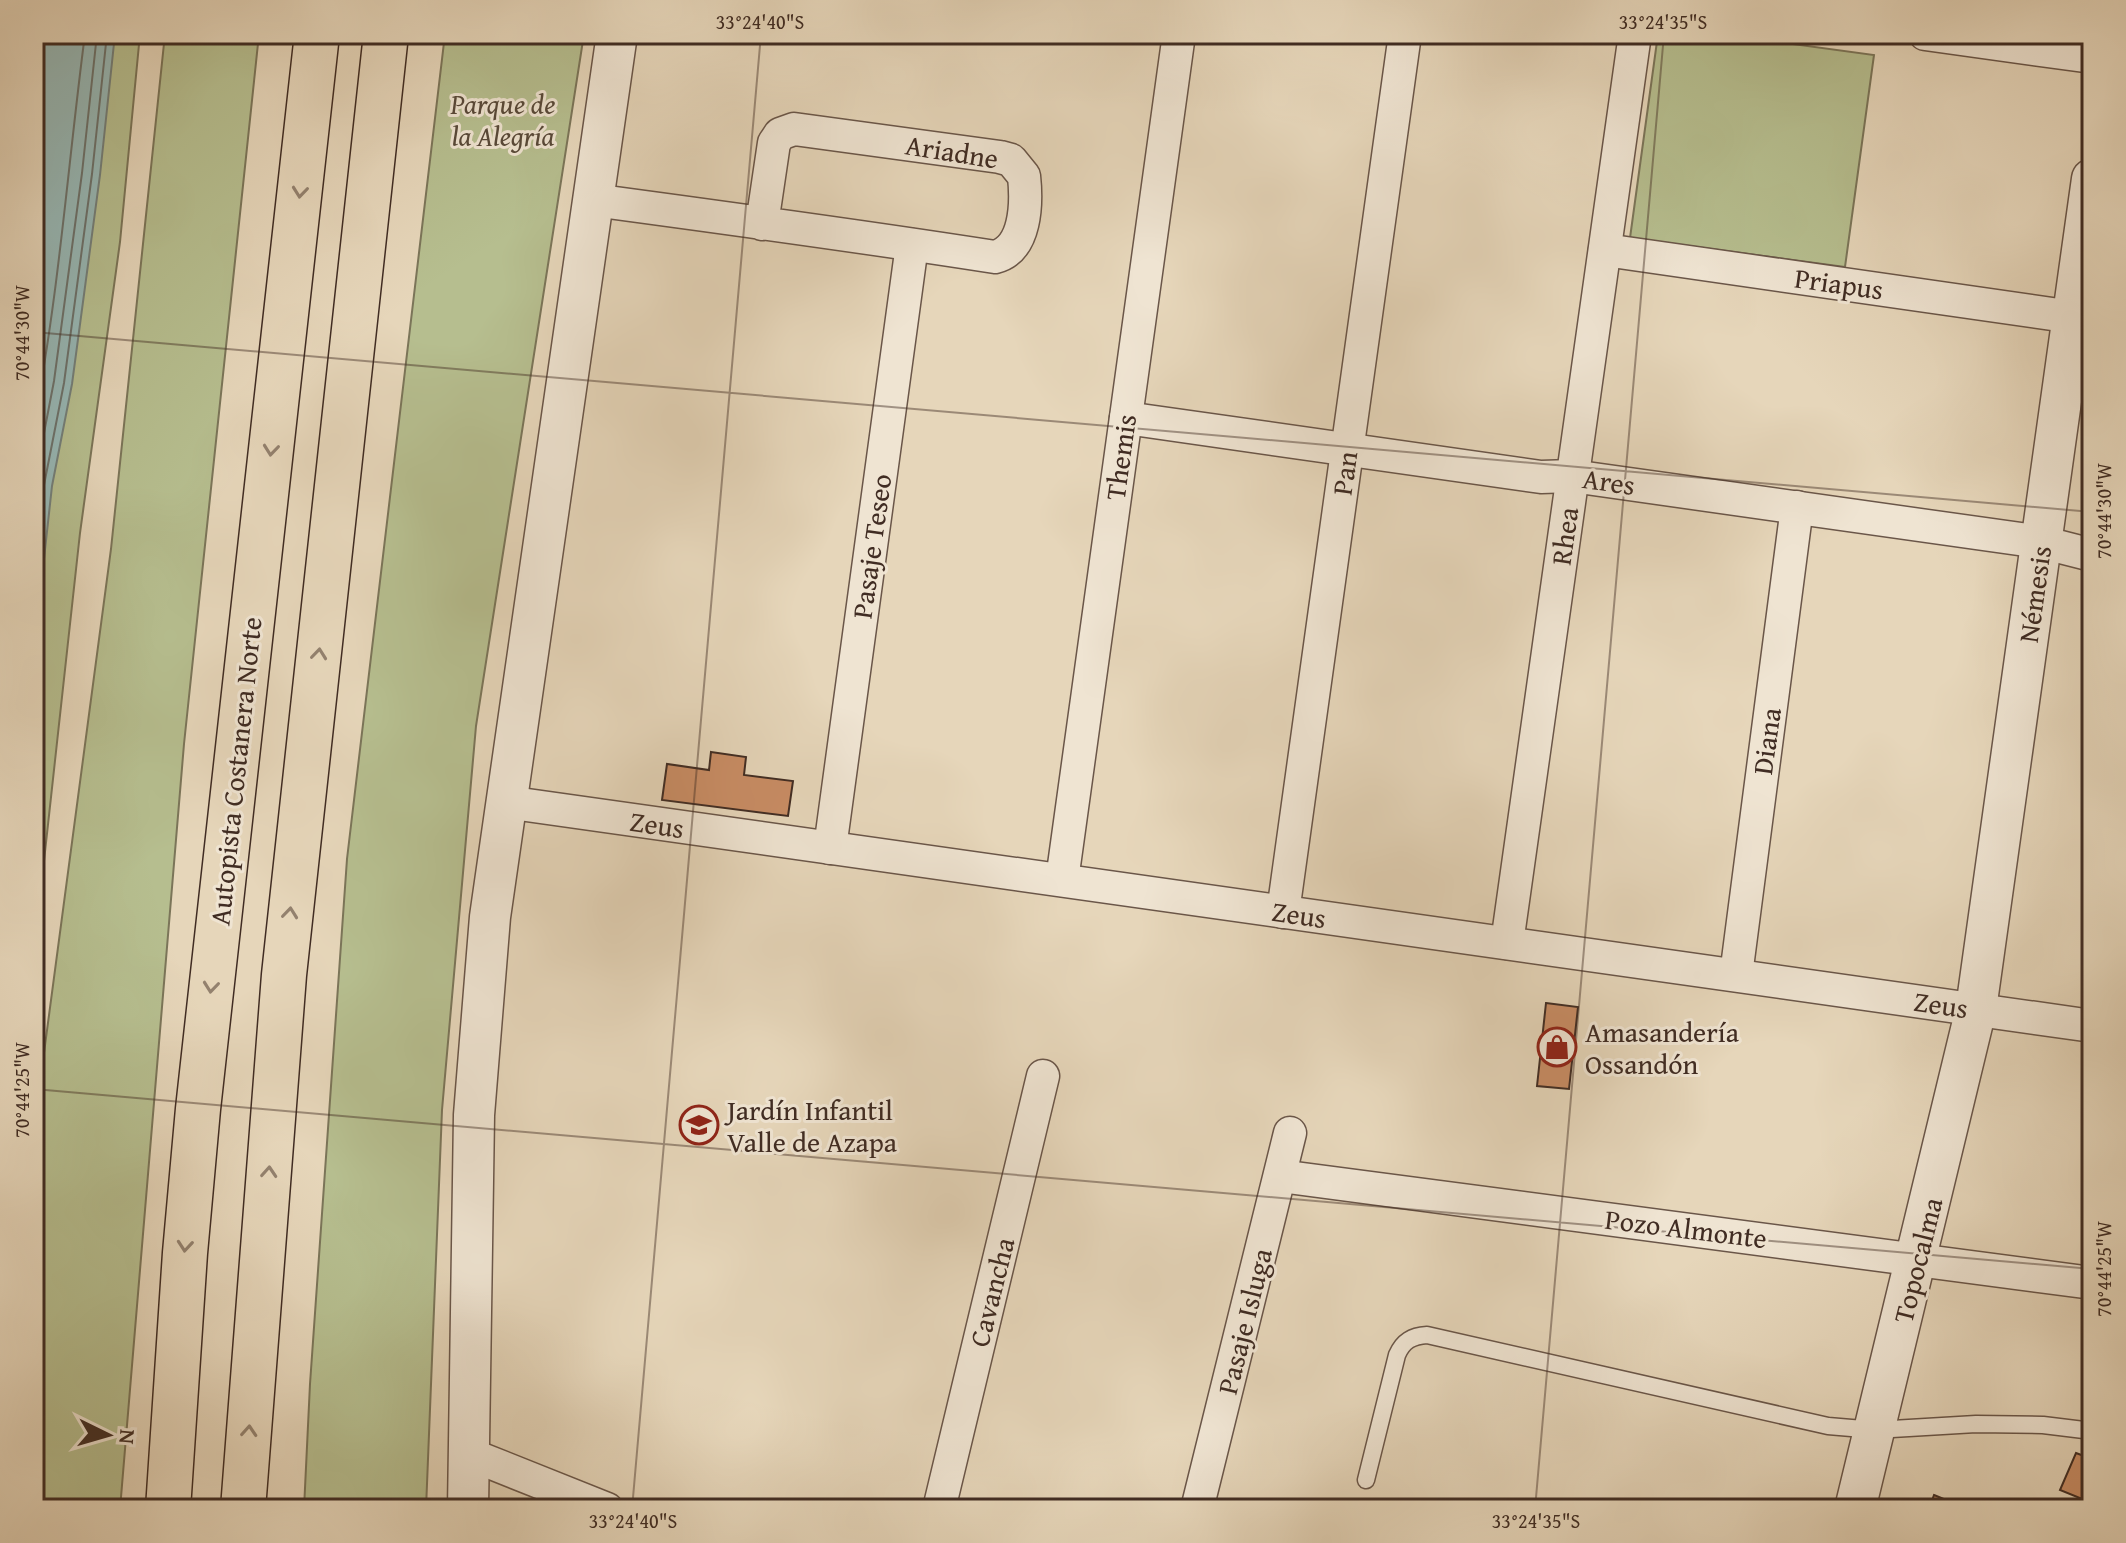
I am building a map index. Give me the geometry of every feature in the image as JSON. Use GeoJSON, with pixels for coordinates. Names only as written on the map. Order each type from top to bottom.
{"type":"FeatureCollection","features":[{"type":"Feature","properties":{"kind":"highway","name":"Autopista Costanera Norte"},"geometry":{"type":"LineString","coordinates":[[168,1509],[198,1109],[317,34]]}},
{"type":"Feature","properties":{"kind":"highway"},"geometry":{"type":"LineString","coordinates":[[243,1509],[284,975],[386,34]]}},
{"type":"Feature","properties":{"kind":"street"},"geometry":{"type":"LineString","coordinates":[[468,1509],[474,1115],[490,917],[617,34]]}},
{"type":"Feature","properties":{"kind":"street","name":"Themis"},"geometry":{"type":"LineString","coordinates":[[1062,880],[1179,34]]}},
{"type":"Feature","properties":{"kind":"street","name":"Pan"},"geometry":{"type":"LineString","coordinates":[[1283,912],[1405,34]]}},
{"type":"Feature","properties":{"kind":"street","name":"Rhea"},"geometry":{"type":"LineString","coordinates":[[1507,943],[1635,34]]}},
{"type":"Feature","properties":{"kind":"street"},"geometry":{"type":"LineString","coordinates":[[1925,34],[2092,57]]}},
{"type":"Feature","properties":{"kind":"street","name":"Ariadne"},"geometry":{"type":"LineString","coordinates":[[593,200],[762,224],[912,245],[995,257],[1011,250],[1020,233],[1026,187],[1019,167],[1011,160],[1000,157],[802,129],[787,130],[774,143],[771,153],[762,224]]}},
{"type":"Feature","properties":{"kind":"street","name":"Némesis"},"geometry":{"type":"LineString","coordinates":[[1976,1009],[2092,179]]}},
{"type":"Feature","properties":{"kind":"street","name":"Pasaje Teseo"},"geometry":{"type":"LineString","coordinates":[[830,848],[912,245]]}},
{"type":"Feature","properties":{"kind":"street","name":"Priapus"},"geometry":{"type":"LineString","coordinates":[[1605,250],[2073,317]]}},
{"type":"Feature","properties":{"kind":"street","name":"Ares"},"geometry":{"type":"LineString","coordinates":[[1126,418],[1541,477],[1572,476],[1797,507],[2041,542],[2092,555]]}},
{"type":"Feature","properties":{"kind":"street","name":"Diana"},"geometry":{"type":"LineString","coordinates":[[1736,975],[1797,507]]}},
{"type":"Feature","properties":{"kind":"street","name":"Zeus"},"geometry":{"type":"LineString","coordinates":[[506,802],[2092,1026]]}},
{"type":"Feature","properties":{"kind":"street","name":"Topocalma"},"geometry":{"type":"LineString","coordinates":[[1855,1509],[1976,1009]]}},
{"type":"Feature","properties":{"kind":"street","name":"Cavancha"},"geometry":{"type":"LineString","coordinates":[[939,1509],[1043,1076]]}},
{"type":"Feature","properties":{"kind":"street","name":"Pasaje Isluga"},"geometry":{"type":"LineString","coordinates":[[1197,1509],[1290,1133]]}},
{"type":"Feature","properties":{"kind":"street","name":"Pozo Almonte"},"geometry":{"type":"LineString","coordinates":[[1280,1176],[2092,1283]]}},
{"type":"Feature","properties":{"kind":"street"},"geometry":{"type":"LineString","coordinates":[[469,1454],[607,1509]]}},
{"type":"Feature","properties":{"kind":"lane"},"geometry":{"type":"LineString","coordinates":[[1366,1480],[1397,1355],[1407,1340],[1427,1335],[1828,1426],[1875,1430],[1976,1424],[2043,1425],[2092,1431]]}},
{"type":"Feature","properties":{"kind":"green space"},"geometry":{"type":"Polygon","coordinates":[[[34,34],[140,34],[120,242],[80,533],[34,952],[34,34]]]}},
{"type":"Feature","properties":{"kind":"green space"},"geometry":{"type":"Polygon","coordinates":[[[165,34],[259,34],[184,744],[120,1509],[34,1509],[34,1128],[111,549],[165,34]]]}},
{"type":"Feature","properties":{"kind":"green space","name":"Parque de la Alegría"},"geometry":{"type":"Polygon","coordinates":[[[445,34],[584,34],[476,726],[442,1110],[426,1509],[304,1509],[347,859],[445,34]]]}},
{"type":"Feature","properties":{"kind":"green space"},"geometry":{"type":"Polygon","coordinates":[[[1658,34],[1719,34],[1874,55],[1845,267],[1630,238],[1658,34]]]}},
{"type":"Feature","properties":{"kind":"water"},"geometry":{"type":"Polygon","coordinates":[[[34,34],[115,34],[72,384],[52,486],[34,650],[34,34]]]}},
{"type":"Feature","properties":{"kind":"building"},"geometry":{"type":"Polygon","coordinates":[[[711,752],[746,757],[744,775],[793,781],[788,816],[662,800],[667,764],[709,770],[711,752]]]}},
{"type":"Feature","properties":{"kind":"building","name":"Amasandería Ossandón"},"geometry":{"type":"Polygon","coordinates":[[[1546,1003],[1578,1007],[1569,1089],[1537,1086],[1546,1003]]]}},
{"type":"Feature","properties":{"kind":"building"},"geometry":{"type":"Polygon","coordinates":[[[2076,1453],[2092,1459],[2092,1503],[2060,1490],[2076,1453]]]}},
{"type":"Feature","properties":{"kind":"building"},"geometry":{"type":"Polygon","coordinates":[[[1934,1495],[1968,1509],[1929,1509],[1934,1495]]]}},
{"type":"Feature","properties":{"kind":"place","name":"Amasandería Ossandón"},"geometry":{"type":"Point","coordinates":[1557,1047]}},
{"type":"Feature","properties":{"kind":"place","name":"Jardín Infantil Valle de Azapa"},"geometry":{"type":"Point","coordinates":[699,1125]}}]}
